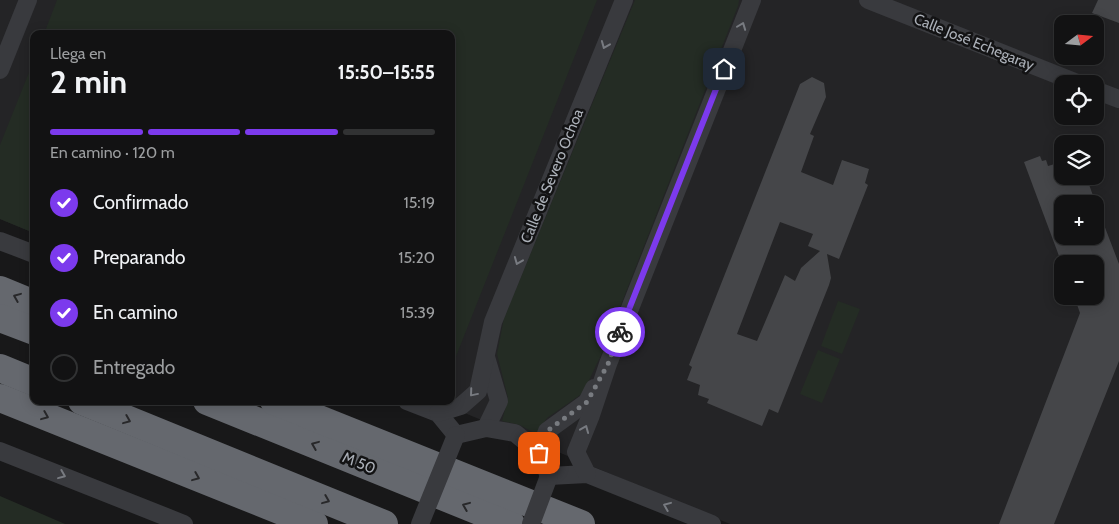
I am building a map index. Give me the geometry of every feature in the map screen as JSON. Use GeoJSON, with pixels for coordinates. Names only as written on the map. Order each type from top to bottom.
{"type":"FeatureCollection","features":[{"type":"Feature","properties":{"kind":"highway"},"geometry":{"type":"LineString","coordinates":[[0,290],[30,302]]}},
{"type":"Feature","properties":{"kind":"highway"},"geometry":{"type":"LineString","coordinates":[[0,318],[30,329]]}},
{"type":"Feature","properties":{"kind":"highway"},"geometry":{"type":"LineString","coordinates":[[0,368],[30,380]]}},
{"type":"Feature","properties":{"kind":"highway"},"geometry":{"type":"LineString","coordinates":[[0,398],[314,524]]}},
{"type":"Feature","properties":{"kind":"highway"},"geometry":{"type":"LineString","coordinates":[[92,405],[384,524]]}},
{"type":"Feature","properties":{"kind":"highway","name":"M 50"},"geometry":{"type":"LineString","coordinates":[[217,405],[511,524]]}},
{"type":"Feature","properties":{"kind":"highway"},"geometry":{"type":"LineString","coordinates":[[284,405],[580,524]]}},
{"type":"Feature","properties":{"kind":"street"},"geometry":{"type":"LineString","coordinates":[[0,70],[28,0]]}},
{"type":"Feature","properties":{"kind":"street","name":"Calle de Severo Ochoa"},"geometry":{"type":"LineString","coordinates":[[438,413],[461,406],[478,390],[494,322],[624,0]]}},
{"type":"Feature","properties":{"kind":"street"},"geometry":{"type":"LineString","coordinates":[[587,474],[576,452],[608,364],[752,0]]}},
{"type":"Feature","properties":{"kind":"street","name":"Calle José Echegaray"},"geometry":{"type":"LineString","coordinates":[[868,0],[1057,75]]}},
{"type":"Feature","properties":{"kind":"street"},"geometry":{"type":"LineString","coordinates":[[1104,93],[1119,99]]}},
{"type":"Feature","properties":{"kind":"street"},"geometry":{"type":"LineString","coordinates":[[0,241],[30,252]]}},
{"type":"Feature","properties":{"kind":"street","name":"Calle de Severo Ochoa"},"geometry":{"type":"LineString","coordinates":[[486,354],[499,401],[486,428]]}},
{"type":"Feature","properties":{"kind":"street"},"geometry":{"type":"LineString","coordinates":[[539,453],[547,431],[587,402],[608,364]]}},
{"type":"Feature","properties":{"kind":"street"},"geometry":{"type":"LineString","coordinates":[[417,405],[438,413],[456,434]]}},
{"type":"Feature","properties":{"kind":"street"},"geometry":{"type":"LineString","coordinates":[[456,434],[486,428],[516,433],[539,453],[549,476],[531,524]]}},
{"type":"Feature","properties":{"kind":"street"},"geometry":{"type":"LineString","coordinates":[[420,524],[456,434]]}},
{"type":"Feature","properties":{"kind":"street"},"geometry":{"type":"LineString","coordinates":[[0,451],[184,524]]}},
{"type":"Feature","properties":{"kind":"street"},"geometry":{"type":"LineString","coordinates":[[549,476],[587,474],[712,524]]}},
{"type":"Feature","properties":{"kind":"shaded area"},"geometry":{"type":"Polygon","coordinates":[[[0,0],[1119,0],[1119,524],[730,524],[446,405],[455,405],[455,30],[30,30],[30,231],[0,219],[0,0]]]}},
{"type":"Feature","properties":{"kind":"shaded area"},"geometry":{"type":"Polygon","coordinates":[[[57,0],[597,0],[455,359],[455,30],[46,30],[57,0]]]}},
{"type":"Feature","properties":{"kind":"shaded area"},"geometry":{"type":"Polygon","coordinates":[[[635,0],[739,0],[602,353],[583,393],[547,418],[536,434],[520,425],[502,421],[508,398],[497,354],[504,318],[635,0]]]}},
{"type":"Feature","properties":{"kind":"shaded area"},"geometry":{"type":"Polygon","coordinates":[[[30,70],[30,231],[0,219],[0,145],[30,70]]]}},
{"type":"Feature","properties":{"kind":"shaded area"},"geometry":{"type":"Polygon","coordinates":[[[838,301],[860,309],[842,354],[821,346],[838,301]]]}},
{"type":"Feature","properties":{"kind":"shaded area"},"geometry":{"type":"Polygon","coordinates":[[[818,350],[840,359],[822,403],[800,394],[818,350]]]}},
{"type":"Feature","properties":{"kind":"shaded area"},"geometry":{"type":"Polygon","coordinates":[[[0,496],[65,524],[0,524],[0,496]]]}},
{"type":"Feature","properties":{"kind":"building"},"geometry":{"type":"Polygon","coordinates":[[[1098,0],[1119,0],[1119,23],[1104,17],[1104,15],[1092,13],[1098,0]]]}},
{"type":"Feature","properties":{"kind":"building"},"geometry":{"type":"Polygon","coordinates":[[[812,77],[824,83],[826,97],[810,134],[814,136],[801,172],[833,185],[842,160],[869,169],[865,183],[868,185],[839,259],[827,254],[831,278],[829,285],[778,413],[769,409],[762,426],[707,403],[709,399],[698,395],[700,385],[687,380],[692,367],[689,365],[800,84],[812,77]],[[780,222],[737,334],[757,341],[785,275],[795,281],[801,268],[820,251],[808,246],[813,234],[780,222]]]}},
{"type":"Feature","properties":{"kind":"building"},"geometry":{"type":"Polygon","coordinates":[[[1040,156],[1042,161],[1046,160],[1048,166],[1054,164],[1054,185],[1089,185],[1093,195],[1054,195],[1054,243],[1024,162],[1040,156]]]}},
{"type":"Feature","properties":{"kind":"building"},"geometry":{"type":"Polygon","coordinates":[[[1104,225],[1119,264],[1119,361],[1054,524],[999,524],[1080,313],[1077,305],[1104,305],[1104,255],[1059,255],[1055,245],[1104,245],[1104,225]]]}},
{"type":"Feature","properties":{"kind":"way so far"},"geometry":{"type":"LineString","coordinates":[[539,453],[547,431],[587,402],[608,364],[620,332]]}},
{"type":"Feature","properties":{"kind":"route"},"geometry":{"type":"LineString","coordinates":[[620,332],[724,69]]}}]}
